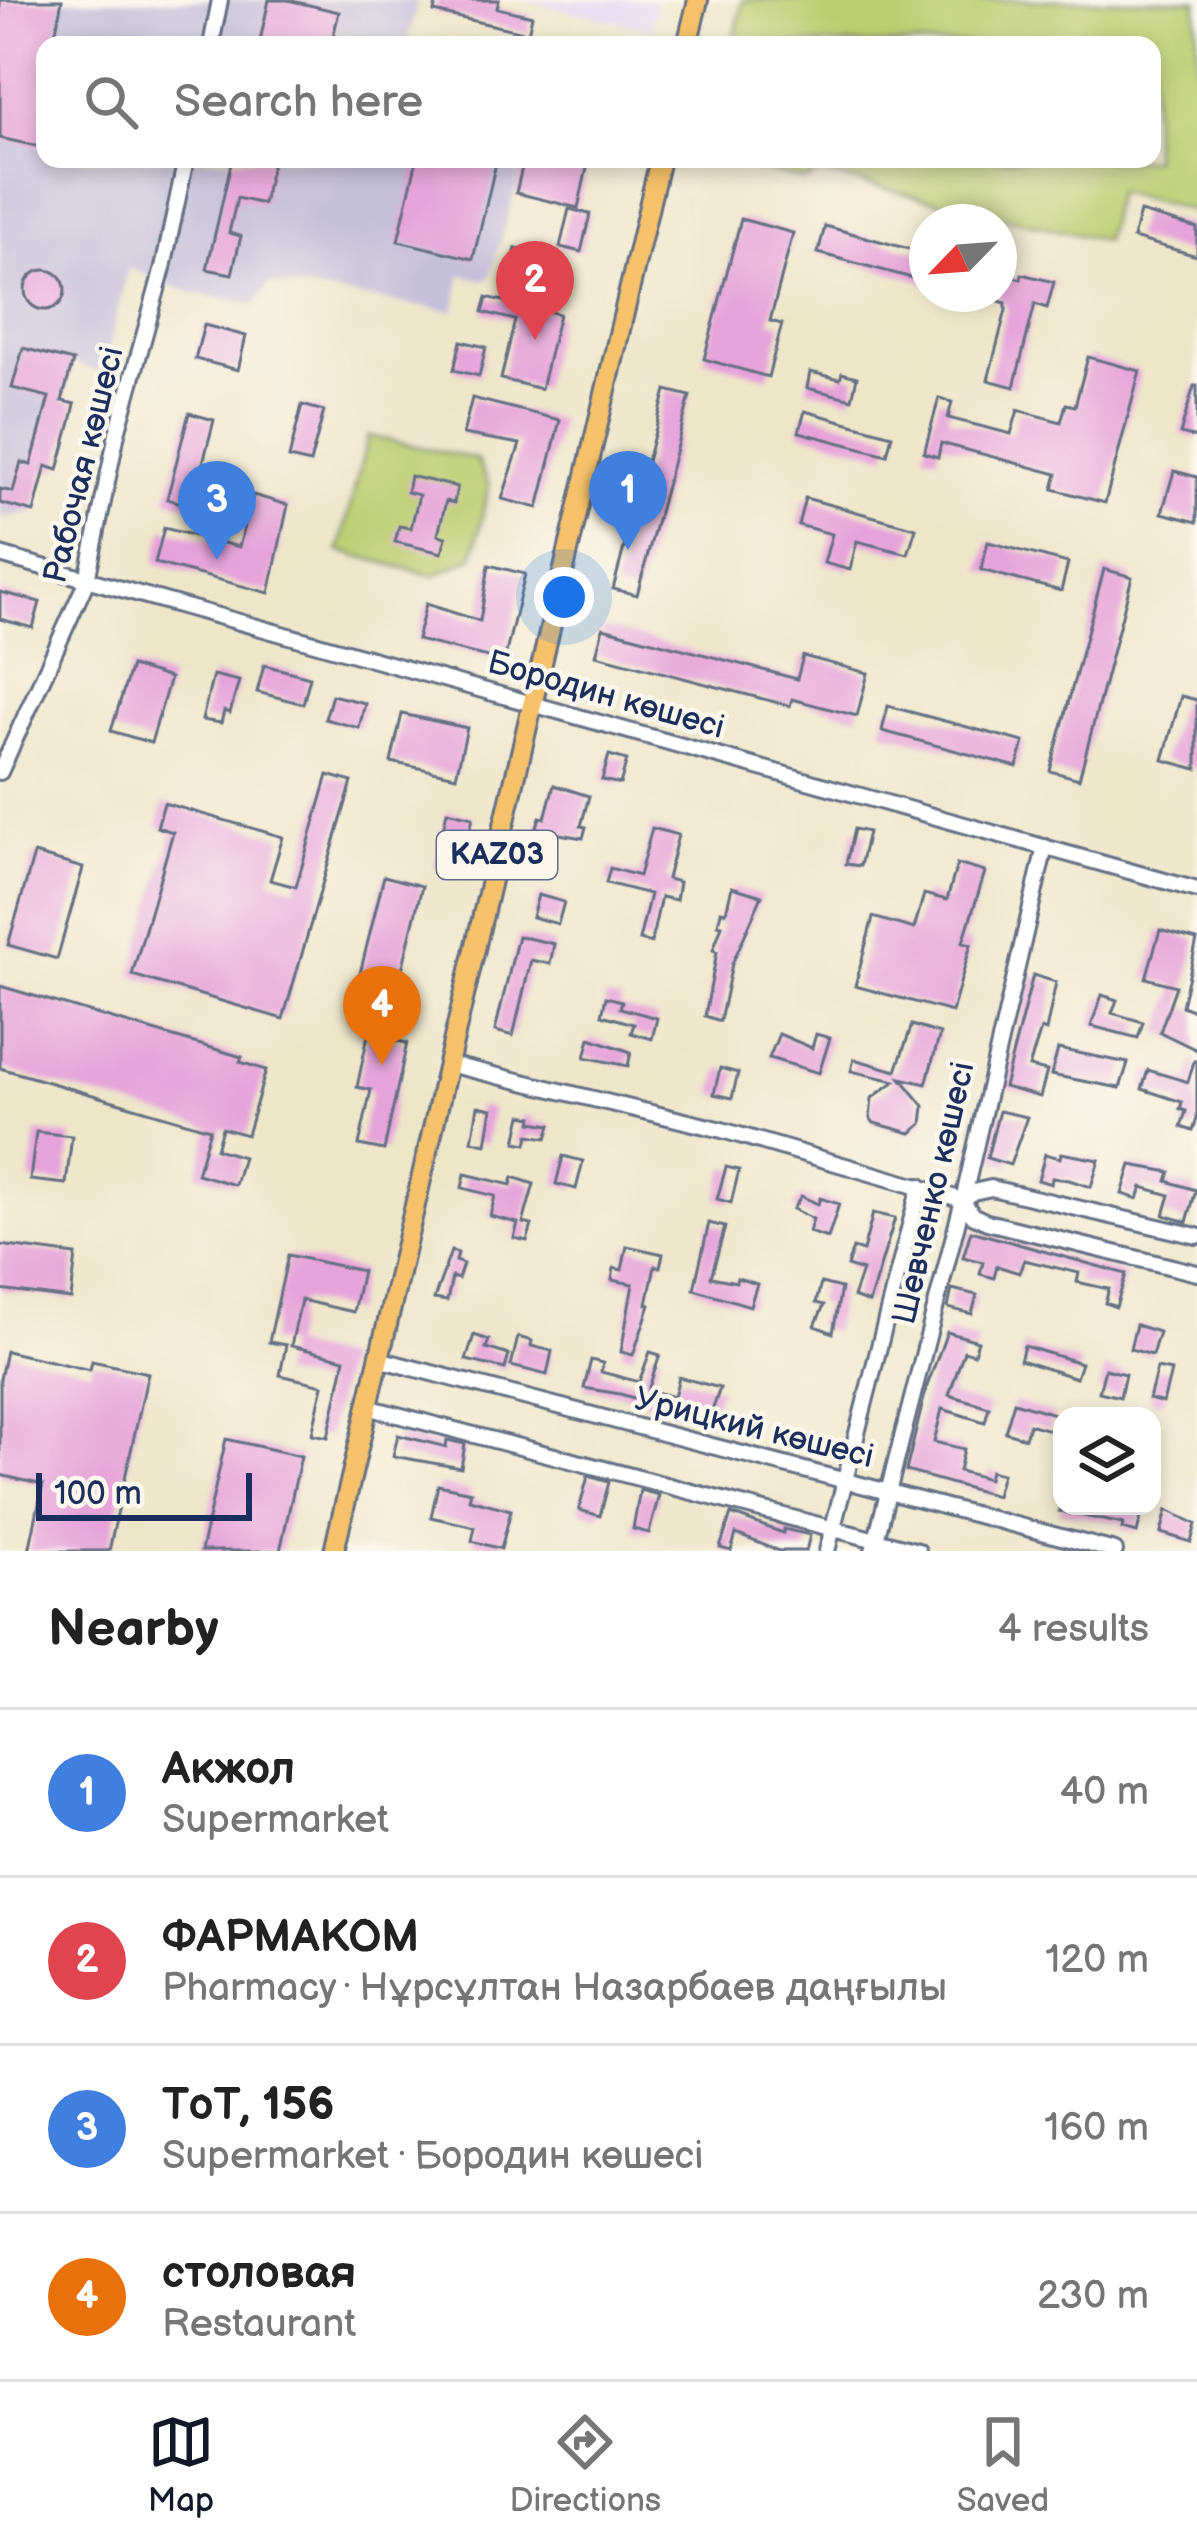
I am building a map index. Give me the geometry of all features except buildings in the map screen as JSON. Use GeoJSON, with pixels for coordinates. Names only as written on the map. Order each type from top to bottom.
{"type":"FeatureCollection","features":[{"type":"Feature","properties":{"kind":"main road"},"geometry":{"type":"LineString","coordinates":[[689,36],[698,0]]}},
{"type":"Feature","properties":{"kind":"main road","name":"KАZ03"},"geometry":{"type":"LineString","coordinates":[[334,1551],[658,168]]}},
{"type":"Feature","properties":{"kind":"street"},"geometry":{"type":"LineString","coordinates":[[213,36],[220,0]]}},
{"type":"Feature","properties":{"kind":"street","name":"Рабочая көшесі"},"geometry":{"type":"LineString","coordinates":[[0,772],[87,580],[117,434],[164,268],[185,168]]}},
{"type":"Feature","properties":{"kind":"street","name":"Бородин көшесі"},"geometry":{"type":"LineString","coordinates":[[0,555],[1197,890]]}},
{"type":"Feature","properties":{"kind":"street","name":"Шевченко көшесі"},"geometry":{"type":"LineString","coordinates":[[874,1546],[963,1200],[1045,847]]}},
{"type":"Feature","properties":{"kind":"street"},"geometry":{"type":"LineString","coordinates":[[448,1064],[722,1130],[963,1200],[972,1215],[988,1222],[1197,1273]]}},
{"type":"Feature","properties":{"kind":"street","name":"Шевченко көшесі"},"geometry":{"type":"LineString","coordinates":[[827,1551],[920,1186]]}},
{"type":"Feature","properties":{"kind":"street"},"geometry":{"type":"LineString","coordinates":[[963,1200],[991,1188],[1197,1236]]}},
{"type":"Feature","properties":{"kind":"street","name":"Урицкий көшесі"},"geometry":{"type":"LineString","coordinates":[[378,1359],[1115,1551]]}},
{"type":"Feature","properties":{"kind":"street"},"geometry":{"type":"LineString","coordinates":[[368,1407],[833,1528],[874,1546],[918,1551]]}},
{"type":"Feature","properties":{"kind":"shaded area"},"geometry":{"type":"Polygon","coordinates":[[[0,0],[418,0],[409,36],[36,36],[36,168],[521,168],[490,278],[462,275],[454,311],[270,284],[255,305],[189,292],[128,268],[104,367],[95,372],[73,362],[63,400],[75,404],[58,469],[45,469],[34,512],[0,518],[0,0]]]}},
{"type":"Feature","properties":{"kind":"shaded area"},"geometry":{"type":"Polygon","coordinates":[[[523,0],[657,0],[651,29],[523,0]]]}},
{"type":"Feature","properties":{"kind":"green space"},"geometry":{"type":"Polygon","coordinates":[[[743,0],[1197,0],[1197,212],[1116,191],[1104,241],[1017,220],[1017,204],[949,204],[820,173],[805,181],[754,168],[1161,168],[1161,36],[735,36],[743,0]]]}},
{"type":"Feature","properties":{"kind":"green space"},"geometry":{"type":"Polygon","coordinates":[[[368,436],[476,459],[489,485],[473,557],[435,576],[339,551],[368,436]]]}},
{"type":"Feature","properties":{"kind":"place","name":"ФАРМАКОМ"},"geometry":{"type":"Point","coordinates":[535,340]}},
{"type":"Feature","properties":{"kind":"place","name":"Акжол"},"geometry":{"type":"Point","coordinates":[628,550]}},
{"type":"Feature","properties":{"kind":"place","name":"ТоТ, 156"},"geometry":{"type":"Point","coordinates":[217,560]}},
{"type":"Feature","properties":{"kind":"place","name":"столовая"},"geometry":{"type":"Point","coordinates":[382,1065]}}]}
